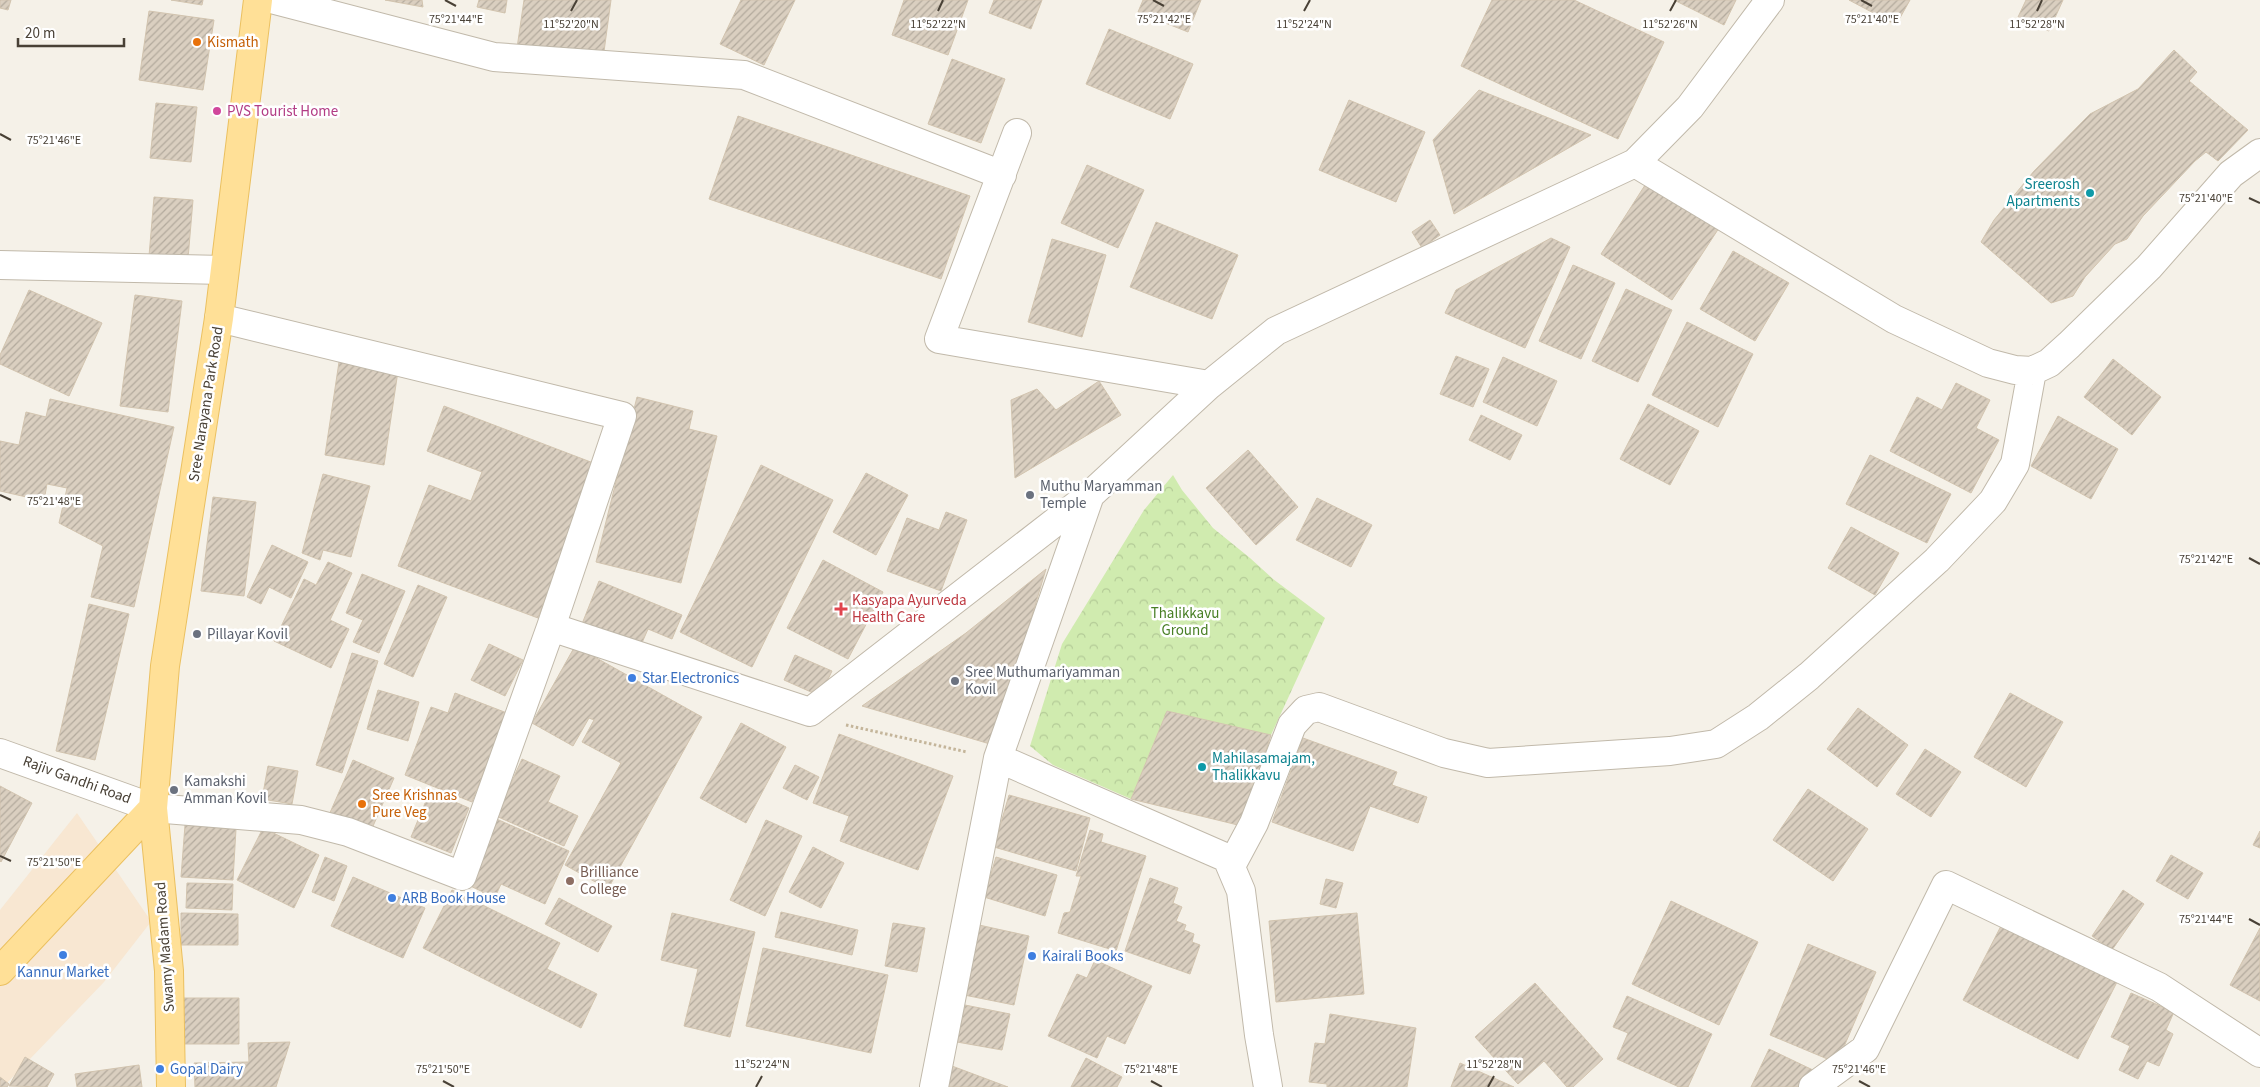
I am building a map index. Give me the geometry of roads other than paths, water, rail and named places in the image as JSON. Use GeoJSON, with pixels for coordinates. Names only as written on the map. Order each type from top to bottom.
{"type":"FeatureCollection","features":[{"type":"Feature","properties":{"kind":"main road","name":"Sree Narayana Park Road"},"geometry":{"type":"LineString","coordinates":[[154,808],[165,666],[219,318],[258,0]]}},
{"type":"Feature","properties":{"kind":"main road"},"geometry":{"type":"LineString","coordinates":[[0,970],[154,808]]}},
{"type":"Feature","properties":{"kind":"main road","name":"Swamy Madam Road"},"geometry":{"type":"LineString","coordinates":[[154,808],[169,971],[171,1087]]}},
{"type":"Feature","properties":{"kind":"street"},"geometry":{"type":"LineString","coordinates":[[275,0],[494,57],[744,75],[1002,175]]}},
{"type":"Feature","properties":{"kind":"street"},"geometry":{"type":"LineString","coordinates":[[219,318],[622,416],[551,627],[810,712],[1090,495],[1209,385],[1276,331],[1635,163],[1690,108],[1770,0]]}},
{"type":"Feature","properties":{"kind":"street"},"geometry":{"type":"LineString","coordinates":[[1017,133],[939,339],[1209,385]]}},
{"type":"Feature","properties":{"kind":"street"},"geometry":{"type":"LineString","coordinates":[[1635,163],[1894,320],[1988,362],[2015,370],[2032,372],[2049,363],[2069,345],[2149,267],[2231,174],[2260,152]]}},
{"type":"Feature","properties":{"kind":"street"},"geometry":{"type":"LineString","coordinates":[[0,265],[224,270]]}},
{"type":"Feature","properties":{"kind":"street"},"geometry":{"type":"LineString","coordinates":[[1231,866],[1254,823],[1292,724],[1306,710],[1313,708],[1319,707],[1444,753],[1488,763],[1670,752],[1716,744],[1758,717],[1808,676],[1937,560],[1993,502],[2015,464],[2032,372]]}},
{"type":"Feature","properties":{"kind":"street"},"geometry":{"type":"LineString","coordinates":[[934,1087],[998,758],[1090,495]]}},
{"type":"Feature","properties":{"kind":"street","name":"Rajiv Gandhi Road"},"geometry":{"type":"LineString","coordinates":[[0,753],[154,808],[302,820],[348,832],[462,876],[551,627]]}},
{"type":"Feature","properties":{"kind":"street"},"geometry":{"type":"LineString","coordinates":[[998,758],[1226,858],[1241,891],[1259,1035],[1268,1087]]}},
{"type":"Feature","properties":{"kind":"street"},"geometry":{"type":"LineString","coordinates":[[1813,1087],[1865,1049],[1946,885],[2159,987],[2260,1052]]}},
{"type":"Feature","properties":{"kind":"place","name":"Kismath"},"geometry":{"type":"Point","coordinates":[197,42]}},
{"type":"Feature","properties":{"kind":"place","name":"PVS Tourist Home"},"geometry":{"type":"Point","coordinates":[217,111]}},
{"type":"Feature","properties":{"kind":"place","name":"Sreerosh Apartments"},"geometry":{"type":"Point","coordinates":[2090,193]}},
{"type":"Feature","properties":{"kind":"place","name":"Muthu Maryamman Temple"},"geometry":{"type":"Point","coordinates":[1030,495]}},
{"type":"Feature","properties":{"kind":"place","name":"Kasyapa Ayurveda Health Care"},"geometry":{"type":"Point","coordinates":[841,609]}},
{"type":"Feature","properties":{"kind":"place","name":"Pillayar Kovil"},"geometry":{"type":"Point","coordinates":[197,634]}},
{"type":"Feature","properties":{"kind":"place","name":"Star Electronics"},"geometry":{"type":"Point","coordinates":[632,678]}},
{"type":"Feature","properties":{"kind":"place","name":"Sree Muthumariyamman Kovil"},"geometry":{"type":"Point","coordinates":[955,681]}},
{"type":"Feature","properties":{"kind":"place","name":"Mahilasamajam, Thalikkavu"},"geometry":{"type":"Point","coordinates":[1202,767]}},
{"type":"Feature","properties":{"kind":"place","name":"Kamakshi Amman Kovil"},"geometry":{"type":"Point","coordinates":[174,790]}},
{"type":"Feature","properties":{"kind":"place","name":"Sree Krishnas Pure Veg"},"geometry":{"type":"Point","coordinates":[362,804]}},
{"type":"Feature","properties":{"kind":"place","name":"Brilliance College"},"geometry":{"type":"Point","coordinates":[570,881]}},
{"type":"Feature","properties":{"kind":"place","name":"ARB Book House"},"geometry":{"type":"Point","coordinates":[392,898]}},
{"type":"Feature","properties":{"kind":"place","name":"Kannur Market"},"geometry":{"type":"Point","coordinates":[63,955]}},
{"type":"Feature","properties":{"kind":"place","name":"Kairali Books"},"geometry":{"type":"Point","coordinates":[1032,956]}},
{"type":"Feature","properties":{"kind":"place","name":"Gopal Dairy"},"geometry":{"type":"Point","coordinates":[160,1069]}},
{"type":"Feature","properties":{"kind":"park label","name":"Thalikkavu Ground"},"geometry":{"type":"Point","coordinates":[1185,622]}}]}
